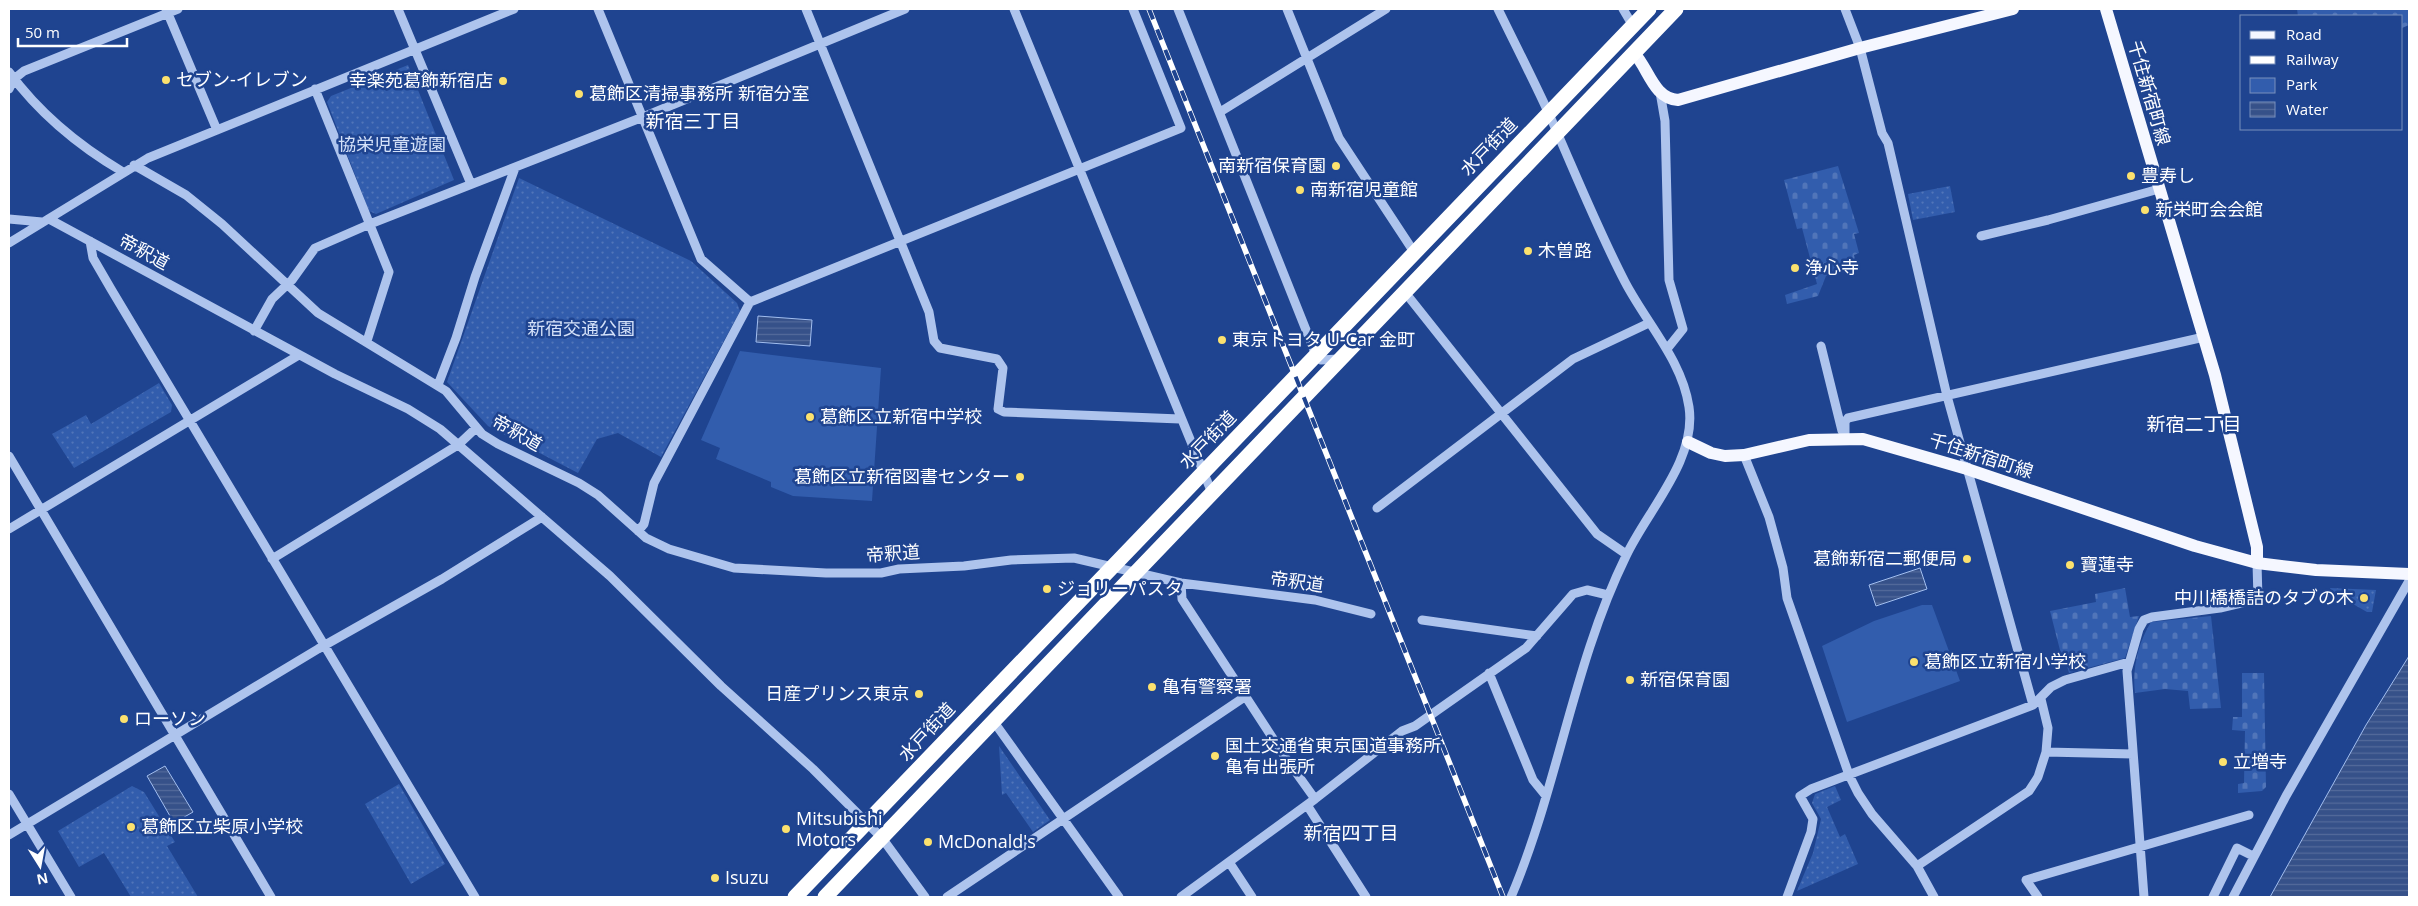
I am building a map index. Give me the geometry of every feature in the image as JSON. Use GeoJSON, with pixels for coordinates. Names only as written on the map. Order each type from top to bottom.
{"type":"FeatureCollection","features":[{"type":"Feature","properties":{"kind":"highway","name":"水戸街道"},"geometry":{"type":"LineString","coordinates":[[795,897],[1649,9]]}},
{"type":"Feature","properties":{"kind":"highway"},"geometry":{"type":"LineString","coordinates":[[825,897],[1676,9]]}},
{"type":"Feature","properties":{"kind":"main road"},"geometry":{"type":"LineString","coordinates":[[1634,53],[1660,92],[1668,99],[1678,100],[1860,48],[2013,9]]}},
{"type":"Feature","properties":{"kind":"main road","name":"千住新宿町線"},"geometry":{"type":"LineString","coordinates":[[2106,9],[2204,336],[2256,547],[2257,563]]}},
{"type":"Feature","properties":{"kind":"main road","name":"千住新宿町線"},"geometry":{"type":"LineString","coordinates":[[1688,442],[1711,453],[1725,456],[1744,455],[1809,440],[1844,438],[1879,443],[1967,469],[2195,546],[2257,563],[2316,570],[2409,574]]}},
{"type":"Feature","properties":{"kind":"street"},"geometry":{"type":"LineString","coordinates":[[11,75],[167,11],[178,9]]}},
{"type":"Feature","properties":{"kind":"street"},"geometry":{"type":"LineString","coordinates":[[398,9],[469,180]]}},
{"type":"Feature","properties":{"kind":"street"},"geometry":{"type":"LineString","coordinates":[[9,243],[134,165],[414,48],[514,9]]}},
{"type":"Feature","properties":{"kind":"street"},"geometry":{"type":"LineString","coordinates":[[598,9],[700,259],[750,302]]}},
{"type":"Feature","properties":{"kind":"street"},"geometry":{"type":"LineString","coordinates":[[806,9],[929,312],[934,341],[940,348],[997,360],[1003,368],[998,409],[1004,412],[1180,419]]}},
{"type":"Feature","properties":{"kind":"street"},"geometry":{"type":"LineString","coordinates":[[254,331],[272,299],[292,280],[315,248],[469,180],[515,168],[905,9]]}},
{"type":"Feature","properties":{"kind":"street"},"geometry":{"type":"LineString","coordinates":[[1014,9],[1202,473],[1212,493]]}},
{"type":"Feature","properties":{"kind":"street"},"geometry":{"type":"LineString","coordinates":[[638,531],[644,524],[654,483],[750,302],[1181,128],[1133,9]]}},
{"type":"Feature","properties":{"kind":"street"},"geometry":{"type":"LineString","coordinates":[[1178,9],[1316,355],[1321,360],[1339,359]]}},
{"type":"Feature","properties":{"kind":"street"},"geometry":{"type":"LineString","coordinates":[[1287,9],[1339,138],[1414,252]]}},
{"type":"Feature","properties":{"kind":"street"},"geometry":{"type":"LineString","coordinates":[[1220,112],[1386,9]]}},
{"type":"Feature","properties":{"kind":"street"},"geometry":{"type":"LineString","coordinates":[[1498,9],[1558,134],[1611,252],[1649,323],[1677,367],[1689,406],[1688,442],[1669,481],[1626,554],[1608,595],[1532,845],[1511,897]]}},
{"type":"Feature","properties":{"kind":"street"},"geometry":{"type":"LineString","coordinates":[[1623,9],[1633,26]]}},
{"type":"Feature","properties":{"kind":"street"},"geometry":{"type":"LineString","coordinates":[[1845,9],[1860,48],[1882,133],[1888,143],[1947,396],[2033,705]]}},
{"type":"Feature","properties":{"kind":"street"},"geometry":{"type":"LineString","coordinates":[[167,11],[217,130]]}},
{"type":"Feature","properties":{"kind":"street"},"geometry":{"type":"LineString","coordinates":[[9,89],[11,75]]}},
{"type":"Feature","properties":{"kind":"street"},"geometry":{"type":"LineString","coordinates":[[11,75],[64,130],[85,148],[123,172]]}},
{"type":"Feature","properties":{"kind":"street"},"geometry":{"type":"LineString","coordinates":[[315,89],[389,272],[366,341]]}},
{"type":"Feature","properties":{"kind":"street"},"geometry":{"type":"LineString","coordinates":[[1660,92],[1666,121],[1669,280],[1683,329],[1667,349]]}},
{"type":"Feature","properties":{"kind":"street"},"geometry":{"type":"LineString","coordinates":[[134,165],[186,195],[222,224],[318,313],[446,391],[476,428]]}},
{"type":"Feature","properties":{"kind":"street"},"geometry":{"type":"LineString","coordinates":[[438,385],[515,168]]}},
{"type":"Feature","properties":{"kind":"street"},"geometry":{"type":"LineString","coordinates":[[1981,236],[2048,220],[2159,189]]}},
{"type":"Feature","properties":{"kind":"street","name":"帝釈道"},"geometry":{"type":"LineString","coordinates":[[9,219],[45,221],[90,241],[254,331],[408,409],[440,428],[615,580],[721,686],[867,822],[882,838],[925,897]]}},
{"type":"Feature","properties":{"kind":"street"},"geometry":{"type":"LineString","coordinates":[[90,241],[93,258],[475,897]]}},
{"type":"Feature","properties":{"kind":"street"},"geometry":{"type":"LineString","coordinates":[[1404,291],[1503,413],[1597,534],[1626,554]]}},
{"type":"Feature","properties":{"kind":"street"},"geometry":{"type":"LineString","coordinates":[[1377,508],[1572,359],[1649,323]]}},
{"type":"Feature","properties":{"kind":"street"},"geometry":{"type":"LineString","coordinates":[[1844,438],[1845,422],[1848,418],[2204,336]]}},
{"type":"Feature","properties":{"kind":"street"},"geometry":{"type":"LineString","coordinates":[[1821,346],[1844,438]]}},
{"type":"Feature","properties":{"kind":"street"},"geometry":{"type":"LineString","coordinates":[[9,529],[299,355]]}},
{"type":"Feature","properties":{"kind":"street","name":"帝釈道"},"geometry":{"type":"LineString","coordinates":[[458,445],[476,428],[498,444],[579,483],[598,495],[646,538],[669,549],[734,568],[778,572],[881,573],[899,569],[964,566],[1050,557],[1074,558],[1110,568],[1181,583],[1315,600],[1371,614]]}},
{"type":"Feature","properties":{"kind":"street"},"geometry":{"type":"LineString","coordinates":[[272,559],[458,445]]}},
{"type":"Feature","properties":{"kind":"street"},"geometry":{"type":"LineString","coordinates":[[1744,455],[1769,517],[1782,568],[1787,598],[1849,775],[1872,814],[1918,866],[1934,895],[1923,897]]}},
{"type":"Feature","properties":{"kind":"street"},"geometry":{"type":"LineString","coordinates":[[9,456],[271,897]]}},
{"type":"Feature","properties":{"kind":"street"},"geometry":{"type":"LineString","coordinates":[[9,835],[542,518]]}},
{"type":"Feature","properties":{"kind":"street"},"geometry":{"type":"LineString","coordinates":[[2144,897],[2133,754],[2133,727],[2127,671],[2129,662],[2144,620],[2152,617],[2220,608],[2258,599],[2257,563]]}},
{"type":"Feature","properties":{"kind":"street"},"geometry":{"type":"LineString","coordinates":[[2233,897],[2253,856],[2409,581]]}},
{"type":"Feature","properties":{"kind":"street"},"geometry":{"type":"LineString","coordinates":[[1181,583],[1182,599],[1315,799]]}},
{"type":"Feature","properties":{"kind":"street"},"geometry":{"type":"LineString","coordinates":[[1181,897],[1315,799],[1402,731],[1415,726],[1526,648],[1573,594],[1587,590],[1608,595]]}},
{"type":"Feature","properties":{"kind":"street"},"geometry":{"type":"LineString","coordinates":[[1422,620],[1536,636]]}},
{"type":"Feature","properties":{"kind":"street"},"geometry":{"type":"LineString","coordinates":[[1787,897],[1811,832],[1812,818],[1800,796],[1811,789],[2033,705],[2041,699],[2050,687],[2066,680],[2129,662]]}},
{"type":"Feature","properties":{"kind":"street"},"geometry":{"type":"LineString","coordinates":[[1489,673],[1533,780],[1546,796]]}},
{"type":"Feature","properties":{"kind":"street"},"geometry":{"type":"LineString","coordinates":[[947,897],[1063,817],[1246,696]]}},
{"type":"Feature","properties":{"kind":"street"},"geometry":{"type":"LineString","coordinates":[[1918,866],[2028,791],[2038,777],[2046,752],[2048,728],[2041,699]]}},
{"type":"Feature","properties":{"kind":"street"},"geometry":{"type":"LineString","coordinates":[[994,722],[1119,897]]}},
{"type":"Feature","properties":{"kind":"street"},"geometry":{"type":"LineString","coordinates":[[2046,752],[2133,754]]}},
{"type":"Feature","properties":{"kind":"street"},"geometry":{"type":"LineString","coordinates":[[9,794],[71,897]]}},
{"type":"Feature","properties":{"kind":"street"},"geometry":{"type":"LineString","coordinates":[[1306,805],[1366,897]]}},
{"type":"Feature","properties":{"kind":"street"},"geometry":{"type":"LineString","coordinates":[[2038,897],[2026,880],[2249,815]]}},
{"type":"Feature","properties":{"kind":"street"},"geometry":{"type":"LineString","coordinates":[[2213,897],[2238,848],[2253,856]]}},
{"type":"Feature","properties":{"kind":"street"},"geometry":{"type":"LineString","coordinates":[[1229,862],[1252,897]]}},
{"type":"Feature","properties":{"kind":"green space"},"geometry":{"type":"Polygon","coordinates":[[[2297,9],[2409,9],[2409,25],[2403,28],[2403,15],[2298,15],[2297,9]]]}},
{"type":"Feature","properties":{"kind":"green space","name":"協栄児童遊園"},"geometry":{"type":"Polygon","coordinates":[[[408,65],[454,180],[376,214],[369,211],[327,102],[331,96],[408,65]]]}},
{"type":"Feature","properties":{"kind":"green space"},"geometry":{"type":"Polygon","coordinates":[[[1838,166],[1859,233],[1854,234],[1859,253],[1854,255],[1857,270],[1826,276],[1818,296],[1787,304],[1785,295],[1817,284],[1802,228],[1797,229],[1784,180],[1838,166]]]}},
{"type":"Feature","properties":{"kind":"green space","name":"新宿交通公園"},"geometry":{"type":"Polygon","coordinates":[[[519,178],[691,261],[737,303],[740,311],[661,457],[618,433],[597,439],[578,473],[488,426],[447,382],[519,178]]]}},
{"type":"Feature","properties":{"kind":"green space"},"geometry":{"type":"Polygon","coordinates":[[[1950,186],[1955,212],[1913,220],[1908,194],[1950,186]]]}},
{"type":"Feature","properties":{"kind":"green space"},"geometry":{"type":"Polygon","coordinates":[[[740,351],[881,368],[872,501],[793,496],[771,487],[771,482],[716,459],[720,448],[701,440],[740,351]]]}},
{"type":"Feature","properties":{"kind":"green space"},"geometry":{"type":"Polygon","coordinates":[[[159,383],[172,405],[171,412],[74,468],[52,434],[86,415],[91,424],[159,383]]]}},
{"type":"Feature","properties":{"kind":"green space"},"geometry":{"type":"Polygon","coordinates":[[[2125,588],[2130,617],[2139,616],[2125,658],[2069,673],[2065,658],[2062,658],[2050,611],[2096,602],[2095,594],[2125,588]]]}},
{"type":"Feature","properties":{"kind":"green space"},"geometry":{"type":"Polygon","coordinates":[[[2330,588],[2376,590],[2372,612],[2367,612],[2332,592],[2330,588]]]}},
{"type":"Feature","properties":{"kind":"green space"},"geometry":{"type":"Polygon","coordinates":[[[1922,605],[1932,605],[1960,681],[1847,722],[1822,646],[1874,621],[1922,605]]]}},
{"type":"Feature","properties":{"kind":"green space"},"geometry":{"type":"Polygon","coordinates":[[[2211,616],[2221,708],[2190,709],[2188,691],[2165,689],[2135,693],[2134,675],[2139,647],[2151,622],[2211,616]]]}},
{"type":"Feature","properties":{"kind":"green space"},"geometry":{"type":"Polygon","coordinates":[[[2242,673],[2264,673],[2266,787],[2262,791],[2238,793],[2238,784],[2244,783],[2245,731],[2232,730],[2233,717],[2242,717],[2242,673]]]}},
{"type":"Feature","properties":{"kind":"green space"},"geometry":{"type":"Polygon","coordinates":[[[999,746],[1050,820],[1033,832],[1006,793],[1002,795],[999,746]]]}},
{"type":"Feature","properties":{"kind":"green space"},"geometry":{"type":"Polygon","coordinates":[[[399,784],[445,864],[411,884],[365,804],[399,784]]]}},
{"type":"Feature","properties":{"kind":"green space"},"geometry":{"type":"Polygon","coordinates":[[[132,786],[144,792],[175,842],[167,846],[198,897],[131,897],[104,853],[79,867],[58,831],[132,786]]]}},
{"type":"Feature","properties":{"kind":"green space"},"geometry":{"type":"Polygon","coordinates":[[[1835,786],[1841,800],[1827,807],[1840,837],[1845,834],[1858,864],[1797,891],[1813,853],[1821,819],[1812,803],[1815,794],[1835,786]]]}},
{"type":"Feature","properties":{"kind":"water"},"geometry":{"type":"Polygon","coordinates":[[[758,316],[812,320],[810,346],[756,342],[758,316]]]}},
{"type":"Feature","properties":{"kind":"water"},"geometry":{"type":"Polygon","coordinates":[[[1920,568],[1927,589],[1876,606],[1869,585],[1920,568]]]}},
{"type":"Feature","properties":{"kind":"water"},"geometry":{"type":"Polygon","coordinates":[[[2409,656],[2409,897],[2270,897],[2366,725],[2409,656]]]}},
{"type":"Feature","properties":{"kind":"water"},"geometry":{"type":"Polygon","coordinates":[[[165,766],[193,812],[174,823],[147,776],[165,766]]]}},
{"type":"Feature","properties":{"kind":"railway"},"geometry":{"type":"LineString","coordinates":[[1149,9],[1503,897]]}},
{"type":"Feature","properties":{"kind":"place","name":"セブン-イレブン"},"geometry":{"type":"Point","coordinates":[166,80]}},
{"type":"Feature","properties":{"kind":"place","name":"幸楽苑葛飾新宿店"},"geometry":{"type":"Point","coordinates":[503,81]}},
{"type":"Feature","properties":{"kind":"place","name":"葛飾区清掃事務所 新宿分室"},"geometry":{"type":"Point","coordinates":[579,94]}},
{"type":"Feature","properties":{"kind":"place","name":"南新宿保育園"},"geometry":{"type":"Point","coordinates":[1336,166]}},
{"type":"Feature","properties":{"kind":"place","name":"豊寿し"},"geometry":{"type":"Point","coordinates":[2131,176]}},
{"type":"Feature","properties":{"kind":"place","name":"南新宿児童館"},"geometry":{"type":"Point","coordinates":[1300,190]}},
{"type":"Feature","properties":{"kind":"place","name":"新栄町会会館"},"geometry":{"type":"Point","coordinates":[2145,210]}},
{"type":"Feature","properties":{"kind":"place","name":"木曽路"},"geometry":{"type":"Point","coordinates":[1528,251]}},
{"type":"Feature","properties":{"kind":"place","name":"浄心寺"},"geometry":{"type":"Point","coordinates":[1795,268]}},
{"type":"Feature","properties":{"kind":"place","name":"東京トヨタ U-Car 金町"},"geometry":{"type":"Point","coordinates":[1222,340]}},
{"type":"Feature","properties":{"kind":"place","name":"葛飾区立新宿中学校"},"geometry":{"type":"Point","coordinates":[810,417]}},
{"type":"Feature","properties":{"kind":"place","name":"葛飾区立新宿図書センター"},"geometry":{"type":"Point","coordinates":[1020,477]}},
{"type":"Feature","properties":{"kind":"place","name":"葛飾新宿二郵便局"},"geometry":{"type":"Point","coordinates":[1967,559]}},
{"type":"Feature","properties":{"kind":"place","name":"寶蓮寺"},"geometry":{"type":"Point","coordinates":[2070,565]}},
{"type":"Feature","properties":{"kind":"place","name":"ジョリーパスタ"},"geometry":{"type":"Point","coordinates":[1047,589]}},
{"type":"Feature","properties":{"kind":"place","name":"中川橋橋詰のタブの木"},"geometry":{"type":"Point","coordinates":[2364,598]}},
{"type":"Feature","properties":{"kind":"place","name":"葛飾区立新宿小学校"},"geometry":{"type":"Point","coordinates":[1914,662]}},
{"type":"Feature","properties":{"kind":"place","name":"新宿保育園"},"geometry":{"type":"Point","coordinates":[1630,680]}},
{"type":"Feature","properties":{"kind":"place","name":"亀有警察署"},"geometry":{"type":"Point","coordinates":[1152,687]}},
{"type":"Feature","properties":{"kind":"place","name":"日産プリンス東京"},"geometry":{"type":"Point","coordinates":[919,694]}},
{"type":"Feature","properties":{"kind":"place","name":"ローソン"},"geometry":{"type":"Point","coordinates":[124,719]}},
{"type":"Feature","properties":{"kind":"place","name":"国土交通省東京国道事務所 亀有出張所"},"geometry":{"type":"Point","coordinates":[1215,756]}},
{"type":"Feature","properties":{"kind":"place","name":"立増寺"},"geometry":{"type":"Point","coordinates":[2223,762]}},
{"type":"Feature","properties":{"kind":"place","name":"葛飾区立柴原小学校"},"geometry":{"type":"Point","coordinates":[131,827]}},
{"type":"Feature","properties":{"kind":"place","name":"Mitsubishi Motors"},"geometry":{"type":"Point","coordinates":[786,829]}},
{"type":"Feature","properties":{"kind":"place","name":"McDonald's"},"geometry":{"type":"Point","coordinates":[928,842]}},
{"type":"Feature","properties":{"kind":"place","name":"Isuzu"},"geometry":{"type":"Point","coordinates":[715,878]}},
{"type":"Feature","properties":{"kind":"district","name":"新宿三丁目"},"geometry":{"type":"Point","coordinates":[693,121]}},
{"type":"Feature","properties":{"kind":"district","name":"新宿二丁目"},"geometry":{"type":"Point","coordinates":[2194,424]}},
{"type":"Feature","properties":{"kind":"district","name":"新宿四丁目"},"geometry":{"type":"Point","coordinates":[1351,833]}}]}
